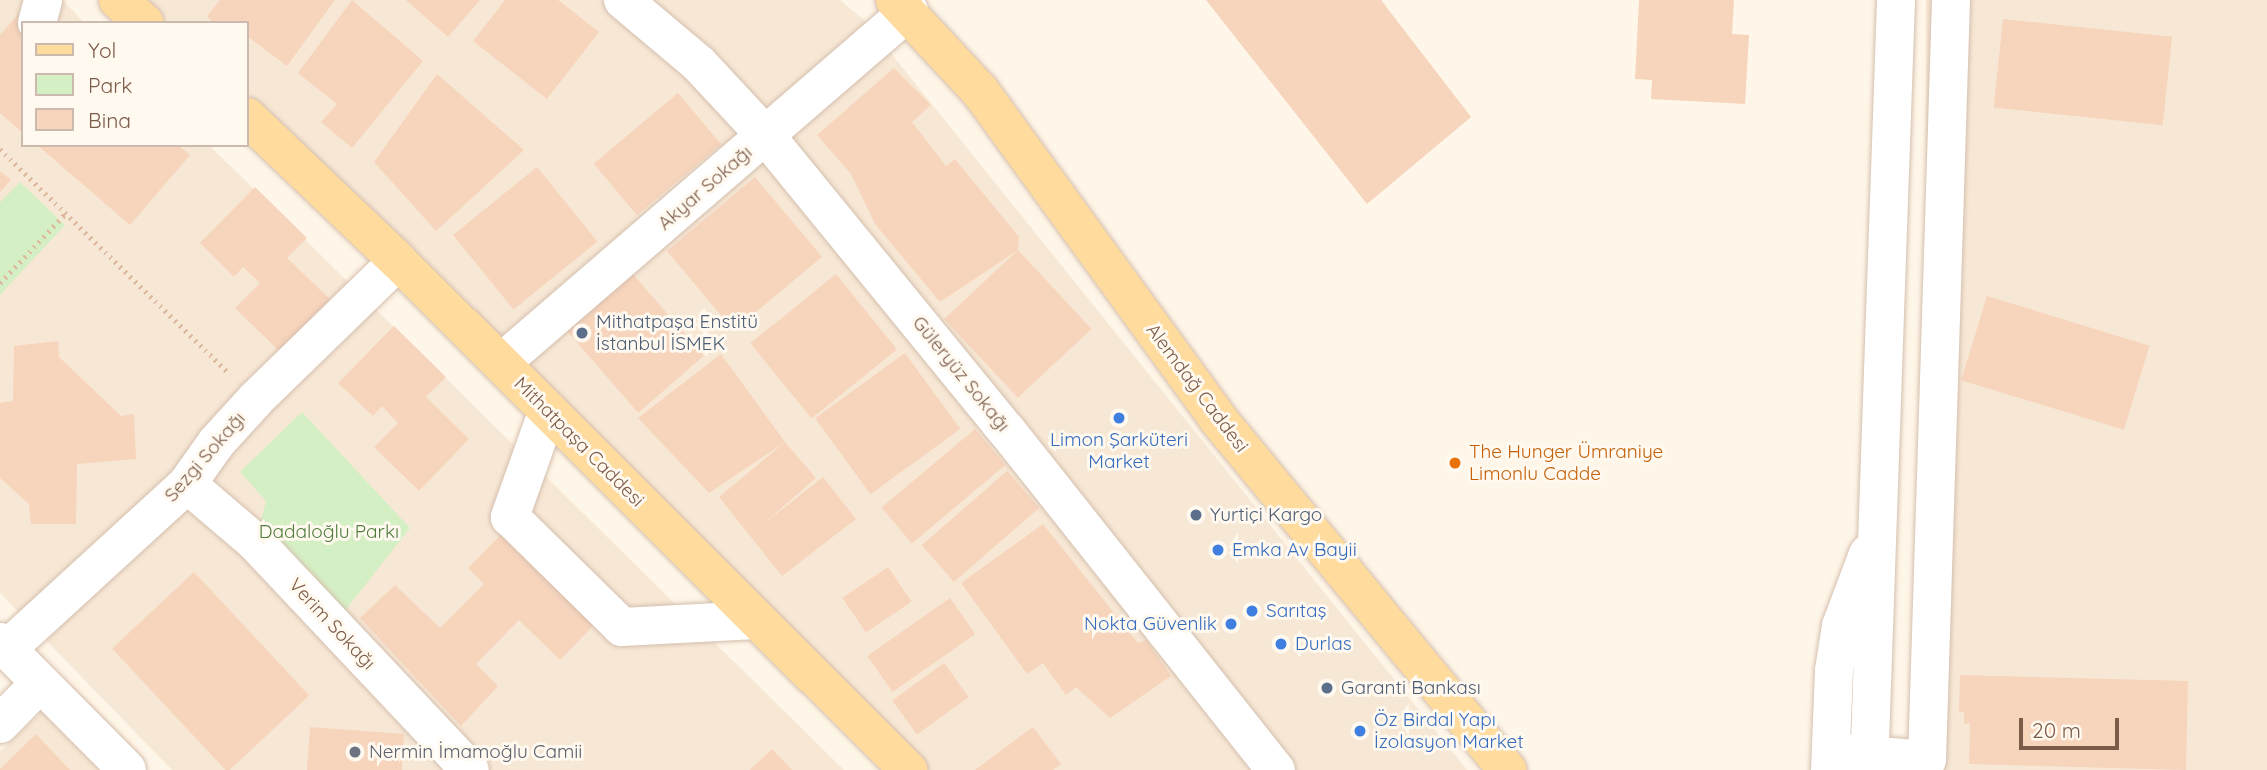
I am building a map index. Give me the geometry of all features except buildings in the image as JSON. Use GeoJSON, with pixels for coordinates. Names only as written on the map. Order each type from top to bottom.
{"type":"FeatureCollection","features":[{"type":"Feature","properties":{"kind":"main road"},"geometry":{"type":"LineString","coordinates":[[118,0],[142,21]]}},
{"type":"Feature","properties":{"kind":"main road","name":"Alemdağ Caddesi"},"geometry":{"type":"LineString","coordinates":[[902,6],[980,91],[1218,419],[1507,770]]}},
{"type":"Feature","properties":{"kind":"main road","name":"Mithatpaşa Caddesi"},"geometry":{"type":"LineString","coordinates":[[248,118],[398,261],[908,770]]}},
{"type":"Feature","properties":{"kind":"street"},"geometry":{"type":"LineString","coordinates":[[38,21],[43,0]]}},
{"type":"Feature","properties":{"kind":"street","name":"Güleryüz Sokağı"},"geometry":{"type":"LineString","coordinates":[[623,0],[699,64],[766,136],[1007,431],[1276,770]]}},
{"type":"Feature","properties":{"kind":"street"},"geometry":{"type":"LineString","coordinates":[[1869,763],[1896,0]]}},
{"type":"Feature","properties":{"kind":"street"},"geometry":{"type":"LineString","coordinates":[[1878,529],[1841,626],[1834,671],[1830,761],[1927,765],[1951,0]]}},
{"type":"Feature","properties":{"kind":"street","name":"Akyar Sokağı"},"geometry":{"type":"LineString","coordinates":[[501,363],[766,136],[902,6]]}},
{"type":"Feature","properties":{"kind":"street","name":"Sezgi Sokağı"},"geometry":{"type":"LineString","coordinates":[[4,645],[187,484],[216,443],[256,399],[398,261]]}},
{"type":"Feature","properties":{"kind":"street"},"geometry":{"type":"LineString","coordinates":[[548,410],[510,517],[622,627],[756,620]]}},
{"type":"Feature","properties":{"kind":"street","name":"Verim Sokağı"},"geometry":{"type":"LineString","coordinates":[[187,484],[255,542],[470,770]]}},
{"type":"Feature","properties":{"kind":"street"},"geometry":{"type":"LineString","coordinates":[[4,645],[127,770]]}},
{"type":"Feature","properties":{"kind":"street"},"geometry":{"type":"LineString","coordinates":[[0,724],[40,682]]}},
{"type":"Feature","properties":{"kind":"path"},"geometry":{"type":"LineString","coordinates":[[0,149],[256,399]]}},
{"type":"Feature","properties":{"kind":"path"},"geometry":{"type":"LineString","coordinates":[[0,283],[66,213]]}},
{"type":"Feature","properties":{"kind":"shaded area"},"geometry":{"type":"Polygon","coordinates":[[[0,0],[62,0],[83,21],[21,21],[21,147],[211,147],[844,770],[172,770],[0,593],[0,0]]]}},
{"type":"Feature","properties":{"kind":"shaded area"},"geometry":{"type":"Polygon","coordinates":[[[141,0],[840,0],[865,21],[1467,770],[912,770],[248,107],[248,21],[161,21],[141,0]]]}},
{"type":"Feature","properties":{"kind":"shaded area"},"geometry":{"type":"Polygon","coordinates":[[[1926,0],[2267,0],[2267,770],[1926,770],[1926,0]]]}},
{"type":"Feature","properties":{"kind":"shaded area"},"geometry":{"type":"Polygon","coordinates":[[[48,707],[109,770],[0,770],[0,751],[48,707]]]}},
{"type":"Feature","properties":{"kind":"green space"},"geometry":{"type":"Polygon","coordinates":[[[20,182],[65,225],[0,295],[0,202],[20,182]]]}},
{"type":"Feature","properties":{"kind":"green space","name":"Dadaloğlu Parkı"},"geometry":{"type":"Polygon","coordinates":[[[302,412],[410,528],[333,626],[255,542],[266,501],[240,472],[302,412]]]}},
{"type":"Feature","properties":{"kind":"place","name":"Mithatpaşa Enstitü İstanbul İSMEK"},"geometry":{"type":"Point","coordinates":[582,333]}},
{"type":"Feature","properties":{"kind":"place","name":"Limon Şarküteri Market"},"geometry":{"type":"Point","coordinates":[1119,418]}},
{"type":"Feature","properties":{"kind":"place","name":"The Hunger Ümraniye Limonlu Cadde"},"geometry":{"type":"Point","coordinates":[1455,463]}},
{"type":"Feature","properties":{"kind":"place","name":"Yurtiçi Kargo"},"geometry":{"type":"Point","coordinates":[1196,515]}},
{"type":"Feature","properties":{"kind":"place","name":"Emka Av Bayii"},"geometry":{"type":"Point","coordinates":[1218,550]}},
{"type":"Feature","properties":{"kind":"place","name":"Sarıtaş"},"geometry":{"type":"Point","coordinates":[1252,611]}},
{"type":"Feature","properties":{"kind":"place","name":"Nokta Güvenlik"},"geometry":{"type":"Point","coordinates":[1231,624]}},
{"type":"Feature","properties":{"kind":"place","name":"Durlas"},"geometry":{"type":"Point","coordinates":[1281,644]}},
{"type":"Feature","properties":{"kind":"place","name":"Garanti Bankası"},"geometry":{"type":"Point","coordinates":[1327,688]}},
{"type":"Feature","properties":{"kind":"place","name":"Öz Birdal Yapı İzolasyon Market"},"geometry":{"type":"Point","coordinates":[1360,731]}},
{"type":"Feature","properties":{"kind":"place","name":"Nermin İmamoğlu Camii"},"geometry":{"type":"Point","coordinates":[355,752]}}]}
